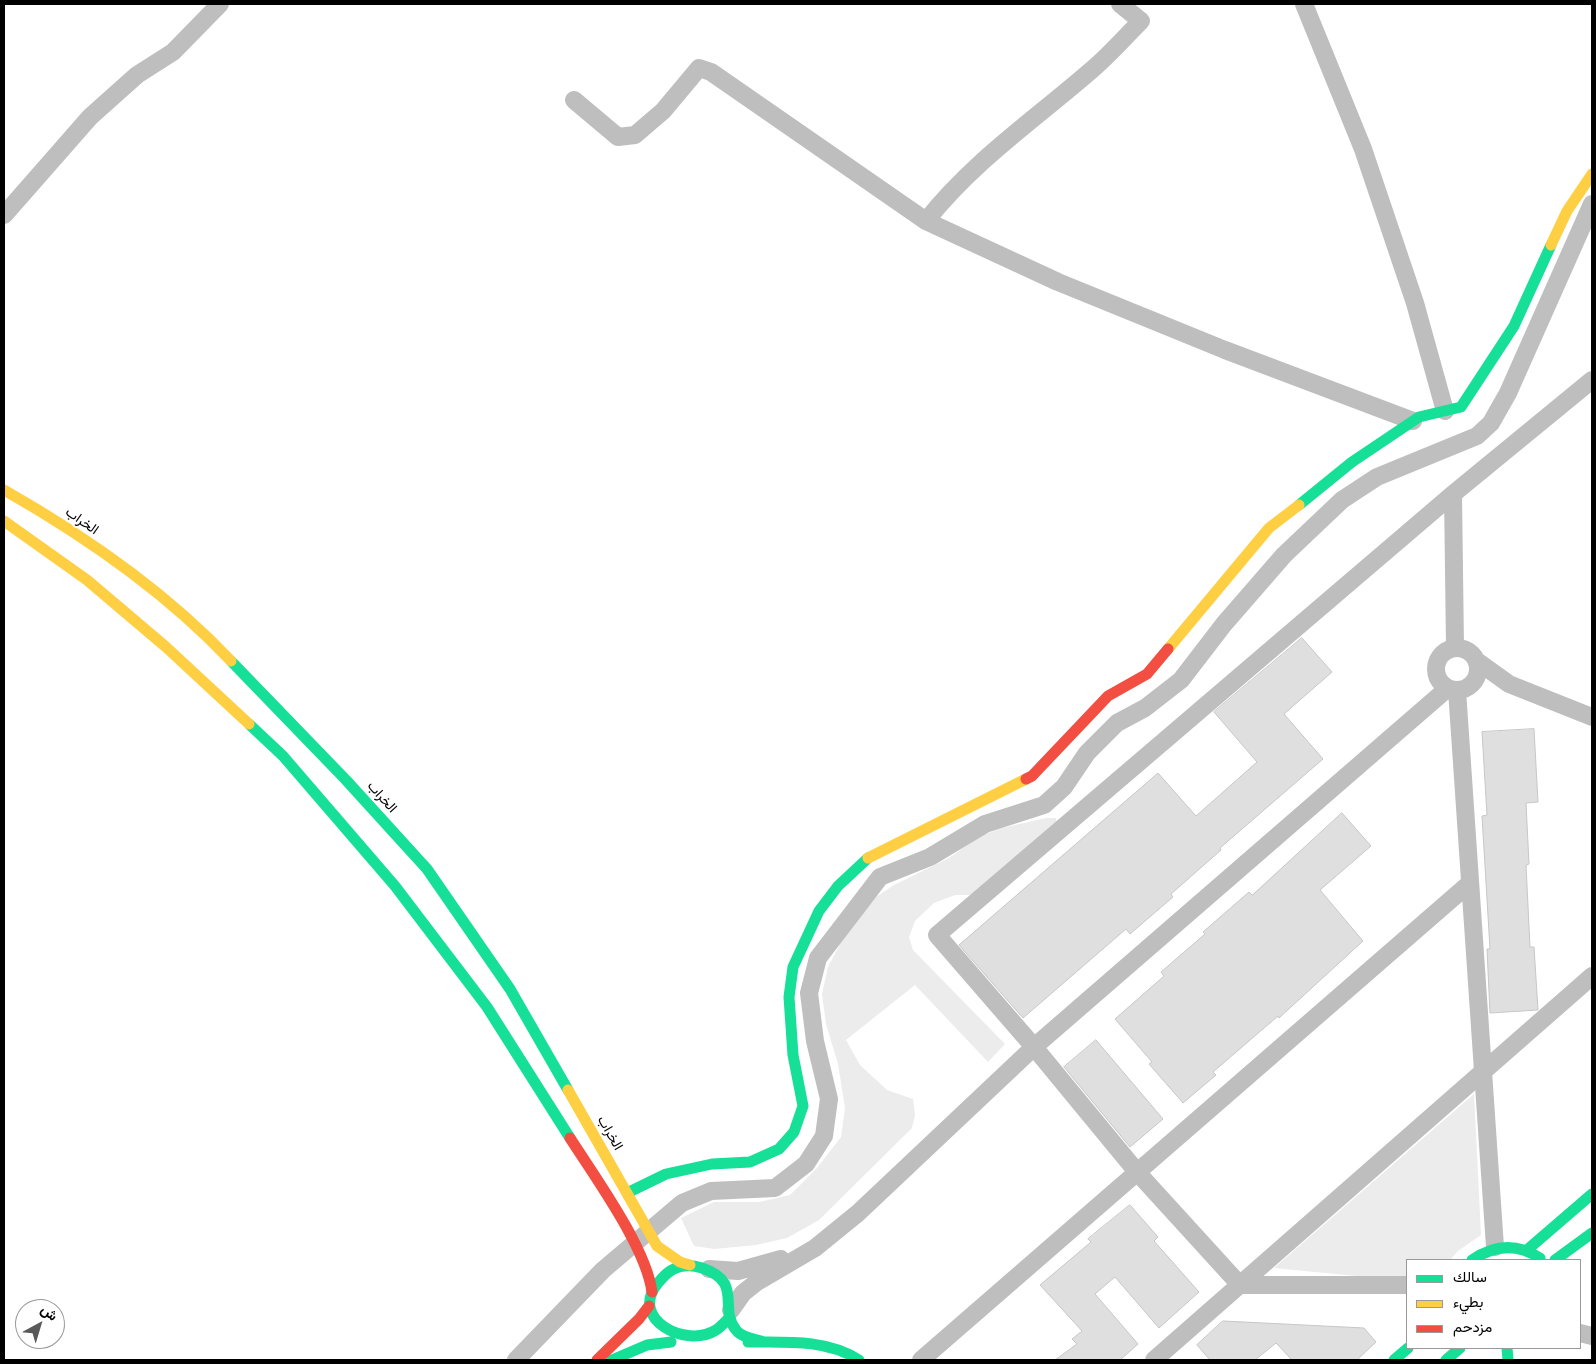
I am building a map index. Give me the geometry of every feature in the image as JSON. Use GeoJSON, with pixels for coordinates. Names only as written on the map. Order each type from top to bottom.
{"type":"FeatureCollection","features":[{"type":"Feature","properties":{"kind":"main road"},"geometry":{"type":"LineString","coordinates":[[627,1193],[666,1174],[712,1164],[750,1162],[779,1149],[794,1132],[803,1106],[793,1055],[789,997],[793,967],[819,911],[838,886],[868,858],[1032,776],[1108,696],[1147,674],[1269,528],[1352,462],[1419,416],[1461,407],[1514,326],[1567,211],[1592,174]]}},
{"type":"Feature","properties":{"kind":"main road","name":"الخراب"},"geometry":{"type":"LineString","coordinates":[[4,490],[41,511],[123,568],[202,629],[346,780],[426,869],[510,989],[657,1246],[680,1262],[697,1267]]}},
{"type":"Feature","properties":{"kind":"main road"},"geometry":{"type":"LineString","coordinates":[[4,521],[87,580],[166,647],[283,756],[395,886],[487,1007],[621,1219],[650,1276],[652,1292],[649,1306],[640,1319],[597,1360]]}},
{"type":"Feature","properties":{"kind":"main road"},"geometry":{"type":"LineString","coordinates":[[1528,1250],[1592,1194]]}},
{"type":"Feature","properties":{"kind":"main road"},"geometry":{"type":"LineString","coordinates":[[1556,1259],[1592,1233]]}},
{"type":"Feature","properties":{"kind":"main road"},"geometry":{"type":"LineString","coordinates":[[1473,1259],[1482,1252],[1495,1247],[1511,1246],[1528,1250],[1541,1259]]}},
{"type":"Feature","properties":{"kind":"main road"},"geometry":{"type":"LineString","coordinates":[[652,1292],[666,1273],[674,1269],[697,1267],[722,1282],[729,1295],[730,1313],[737,1331],[749,1338],[764,1342]]}},
{"type":"Feature","properties":{"kind":"main road"},"geometry":{"type":"LineString","coordinates":[[649,1306],[657,1330],[671,1342],[691,1348],[721,1342],[806,1344],[850,1353],[859,1360]]}},
{"type":"Feature","properties":{"kind":"main road"},"geometry":{"type":"LineString","coordinates":[[721,1342],[719,1336],[730,1313]]}},
{"type":"Feature","properties":{"kind":"main road"},"geometry":{"type":"LineString","coordinates":[[612,1360],[648,1345],[671,1342]]}},
{"type":"Feature","properties":{"kind":"main road"},"geometry":{"type":"LineString","coordinates":[[1394,1360],[1407,1349]]}},
{"type":"Feature","properties":{"kind":"main road"},"geometry":{"type":"LineString","coordinates":[[1446,1360],[1459,1349]]}},
{"type":"Feature","properties":{"kind":"street"},"geometry":{"type":"LineString","coordinates":[[4,215],[90,117],[137,75],[173,52],[220,4]]}},
{"type":"Feature","properties":{"kind":"street"},"geometry":{"type":"LineString","coordinates":[[926,221],[946,195],[990,152],[1095,67],[1141,21],[1120,4]]}},
{"type":"Feature","properties":{"kind":"street"},"geometry":{"type":"LineString","coordinates":[[1304,4],[1366,158],[1415,303],[1445,411]]}},
{"type":"Feature","properties":{"kind":"street"},"geometry":{"type":"LineString","coordinates":[[574,100],[618,137],[635,135],[663,111],[699,68],[711,72],[926,221],[1075,289],[1234,353],[1413,421]]}},
{"type":"Feature","properties":{"kind":"street"},"geometry":{"type":"LineString","coordinates":[[1406,1285],[1240,1285],[1137,1172],[1034,1047],[937,935],[1452,494],[1592,380]]}},
{"type":"Feature","properties":{"kind":"street"},"geometry":{"type":"LineString","coordinates":[[1452,494],[1455,647]]}},
{"type":"Feature","properties":{"kind":"street"},"geometry":{"type":"LineString","coordinates":[[1509,684],[1458,688],[1438,679],[1436,666],[1442,653],[1455,647],[1468,650],[1477,661],[1509,684],[1592,717]]}},
{"type":"Feature","properties":{"kind":"street"},"geometry":{"type":"LineString","coordinates":[[730,1313],[743,1293],[814,1248],[858,1213],[1034,1047],[1419,712],[1477,676],[1477,661]]}},
{"type":"Feature","properties":{"kind":"street"},"geometry":{"type":"LineString","coordinates":[[1419,712],[1436,673]]}},
{"type":"Feature","properties":{"kind":"street"},"geometry":{"type":"LineString","coordinates":[[1458,688],[1495,1247]]}},
{"type":"Feature","properties":{"kind":"street"},"geometry":{"type":"LineString","coordinates":[[921,1360],[1470,883]]}},
{"type":"Feature","properties":{"kind":"street"},"geometry":{"type":"LineString","coordinates":[[1154,1360],[1592,976]]}},
{"type":"Feature","properties":{"kind":"street"},"geometry":{"type":"LineString","coordinates":[[697,1267],[721,1271],[738,1271],[762,1266],[814,1248]]}},
{"type":"Feature","properties":{"kind":"shaded area"},"geometry":{"type":"Polygon","coordinates":[[[1046,818],[1056,818],[1057,825],[977,895],[955,895],[934,903],[915,921],[909,937],[913,950],[1005,1044],[988,1062],[915,985],[846,1040],[860,1065],[887,1090],[913,1099],[915,1115],[912,1128],[819,1220],[787,1238],[756,1245],[714,1249],[694,1246],[681,1218],[714,1202],[759,1202],[790,1195],[817,1168],[841,1137],[845,1108],[838,1064],[826,1024],[822,994],[828,967],[848,929],[870,901],[894,885],[949,858],[980,836],[1002,828],[1046,818]]]}},
{"type":"Feature","properties":{"kind":"shaded area"},"geometry":{"type":"Polygon","coordinates":[[[1474,1094],[1481,1235],[1458,1251],[1451,1259],[1406,1259],[1406,1281],[1274,1268],[1474,1094]]]}},
{"type":"Feature","properties":{"kind":"building"},"geometry":{"type":"Polygon","coordinates":[[[1302,638],[1332,672],[1284,714],[1323,759],[1220,848],[1221,850],[1171,894],[1173,897],[1130,934],[1126,929],[1023,1018],[959,945],[1158,773],[1196,816],[1257,762],[1214,712],[1302,638]]]}},
{"type":"Feature","properties":{"kind":"building"},"geometry":{"type":"Polygon","coordinates":[[[1534,729],[1538,802],[1526,803],[1529,864],[1526,865],[1530,947],[1534,947],[1538,1010],[1490,1013],[1487,949],[1490,949],[1482,816],[1487,815],[1482,732],[1534,729]]]}},
{"type":"Feature","properties":{"kind":"building"},"geometry":{"type":"Polygon","coordinates":[[[1342,813],[1371,846],[1320,890],[1363,941],[1279,1018],[1278,1016],[1213,1072],[1216,1075],[1183,1103],[1149,1064],[1152,1062],[1115,1019],[1164,976],[1161,972],[1205,934],[1203,932],[1249,892],[1252,895],[1342,813]]]}},
{"type":"Feature","properties":{"kind":"building"},"geometry":{"type":"Polygon","coordinates":[[[1096,1040],[1163,1119],[1130,1147],[1064,1067],[1096,1040]]]}},
{"type":"Feature","properties":{"kind":"building"},"geometry":{"type":"Polygon","coordinates":[[[1130,1205],[1158,1237],[1154,1241],[1199,1292],[1159,1328],[1115,1277],[1095,1294],[1138,1344],[1120,1360],[1055,1360],[1077,1344],[1072,1339],[1082,1331],[1040,1285],[1091,1242],[1088,1239],[1130,1205]]]}},
{"type":"Feature","properties":{"kind":"building"},"geometry":{"type":"Polygon","coordinates":[[[1223,1321],[1364,1328],[1376,1342],[1357,1360],[1292,1360],[1276,1343],[1255,1360],[1210,1360],[1197,1345],[1223,1321]]]}},
{"type":"Feature","properties":{"kind":"waterway"},"geometry":{"type":"LineString","coordinates":[[516,1360],[603,1270],[682,1203],[711,1191],[775,1188],[806,1164],[824,1136],[829,1099],[815,1041],[809,993],[818,958],[880,877],[930,857],[985,824],[1044,805],[1064,787],[1087,753],[1117,723],[1145,708],[1181,680],[1224,624],[1284,555],[1342,500],[1377,477],[1477,436],[1491,423],[1508,393],[1592,204]]}},
{"type":"Feature","properties":{"kind":"traffic: fast"},"geometry":{"type":"LineString","coordinates":[[1299,505],[1352,462],[1419,417],[1461,407],[1514,326],[1551,245]]}},
{"type":"Feature","properties":{"kind":"traffic: fast"},"geometry":{"type":"LineString","coordinates":[[231,661],[346,780],[427,869],[510,989],[568,1090]]}},
{"type":"Feature","properties":{"kind":"traffic: fast"},"geometry":{"type":"LineString","coordinates":[[249,724],[283,756],[395,886],[487,1007],[570,1138]]}},
{"type":"Feature","properties":{"kind":"traffic: fast"},"geometry":{"type":"LineString","coordinates":[[627,1193],[666,1174],[712,1164],[750,1162],[779,1149],[794,1132],[803,1106],[793,1055],[789,997],[793,967],[819,911],[838,886],[868,858]]}},
{"type":"Feature","properties":{"kind":"traffic: fast"},"geometry":{"type":"LineString","coordinates":[[1527,1250],[1592,1194]]}},
{"type":"Feature","properties":{"kind":"traffic: fast"},"geometry":{"type":"LineString","coordinates":[[1556,1259],[1592,1233]]}},
{"type":"Feature","properties":{"kind":"traffic: fast"},"geometry":{"type":"LineString","coordinates":[[1474,1259],[1489,1251],[1506,1248],[1523,1250],[1540,1258]]}},
{"type":"Feature","properties":{"kind":"traffic: fast"},"geometry":{"type":"LineString","coordinates":[[730,1317],[728,1319],[725,1322],[722,1326],[718,1329],[704,1335],[690,1336],[677,1333],[664,1327],[655,1319],[650,1308],[651,1296],[660,1281],[672,1270],[687,1266],[702,1268],[723,1280],[728,1296],[731,1322],[736,1330],[745,1337],[764,1342]]}},
{"type":"Feature","properties":{"kind":"traffic: fast"},"geometry":{"type":"LineString","coordinates":[[612,1360],[647,1345],[671,1342]]}},
{"type":"Feature","properties":{"kind":"traffic: fast"},"geometry":{"type":"LineString","coordinates":[[748,1342],[791,1342],[820,1345],[847,1353],[859,1360]]}},
{"type":"Feature","properties":{"kind":"traffic: fast"},"geometry":{"type":"LineString","coordinates":[[1394,1360],[1407,1349]]}},
{"type":"Feature","properties":{"kind":"traffic: fast"},"geometry":{"type":"LineString","coordinates":[[1446,1360],[1459,1349]]}},
{"type":"Feature","properties":{"kind":"traffic: fast"},"geometry":{"type":"LineString","coordinates":[[1507,1349],[1508,1360]]}},
{"type":"Feature","properties":{"kind":"traffic: slow"},"geometry":{"type":"LineString","coordinates":[[1551,245],[1567,211],[1592,174]]}},
{"type":"Feature","properties":{"kind":"traffic: slow"},"geometry":{"type":"LineString","coordinates":[[4,490],[95,546],[124,567],[180,612],[231,661]]}},
{"type":"Feature","properties":{"kind":"traffic: slow"},"geometry":{"type":"LineString","coordinates":[[1168,649],[1269,528],[1299,505]]}},
{"type":"Feature","properties":{"kind":"traffic: slow"},"geometry":{"type":"LineString","coordinates":[[4,521],[87,580],[166,647],[249,724]]}},
{"type":"Feature","properties":{"kind":"traffic: slow"},"geometry":{"type":"LineString","coordinates":[[868,858],[1026,779]]}},
{"type":"Feature","properties":{"kind":"traffic: slow"},"geometry":{"type":"LineString","coordinates":[[568,1090],[657,1246],[680,1262],[690,1265]]}},
{"type":"Feature","properties":{"kind":"traffic: jam"},"geometry":{"type":"LineString","coordinates":[[1026,779],[1032,776],[1108,696],[1147,674],[1168,649]]}},
{"type":"Feature","properties":{"kind":"traffic: jam"},"geometry":{"type":"LineString","coordinates":[[570,1138],[630,1234],[648,1274],[652,1292]]}},
{"type":"Feature","properties":{"kind":"traffic: jam"},"geometry":{"type":"LineString","coordinates":[[597,1360],[639,1319],[649,1306]]}}]}
